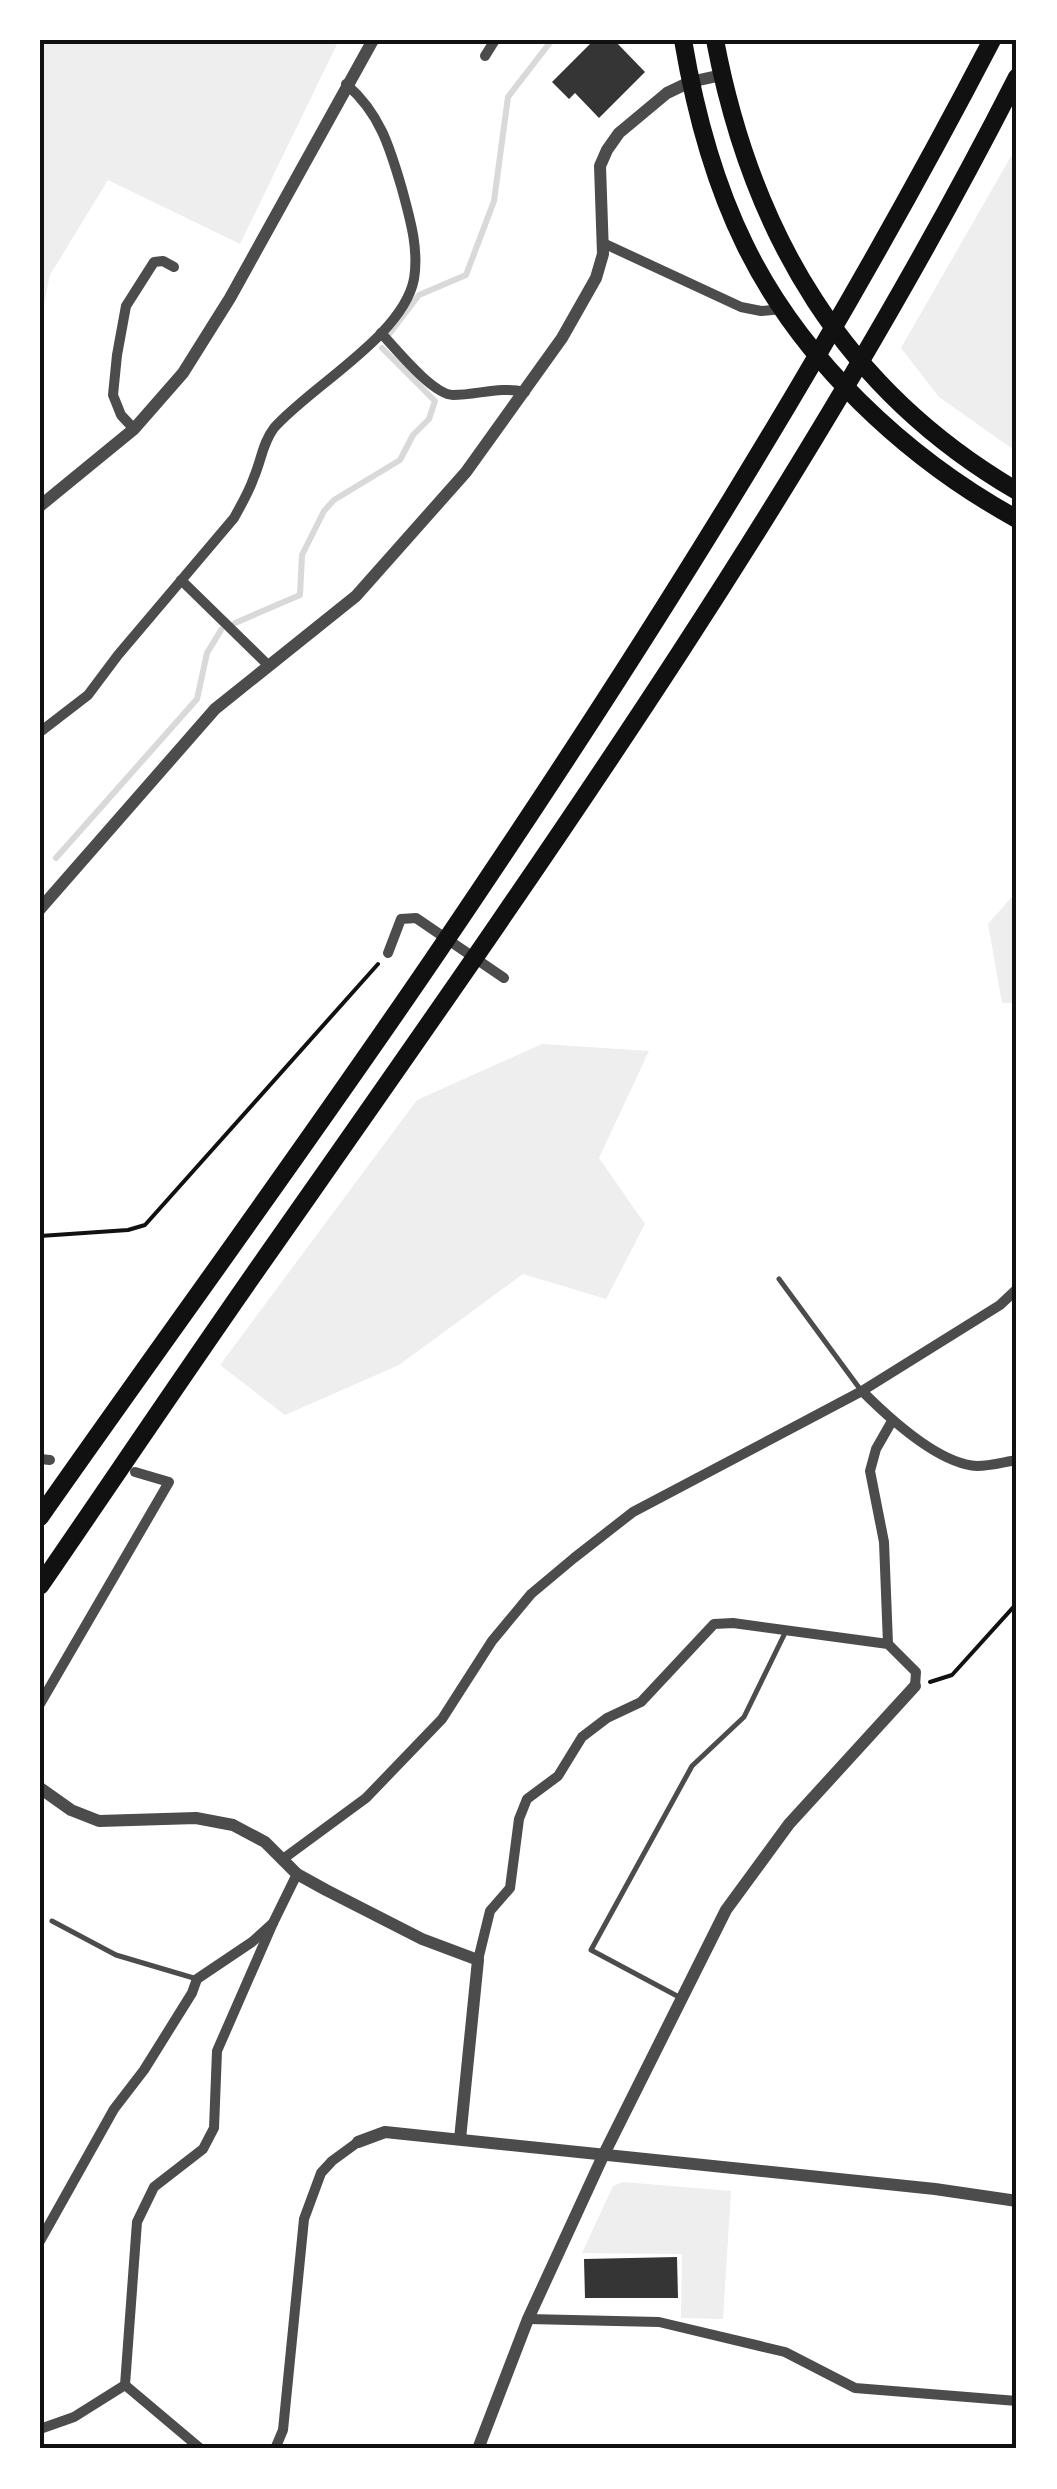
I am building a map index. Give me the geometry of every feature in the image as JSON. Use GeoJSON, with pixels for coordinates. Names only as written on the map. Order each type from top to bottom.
{"type":"FeatureCollection","features":[{"type":"Feature","properties":{"kind":"highway"},"geometry":{"type":"LineString","coordinates":[[683,40],[690,82],[723,197],[750,256],[783,309],[832,369],[896,434],[960,484],[1017,519]]}},
{"type":"Feature","properties":{"kind":"highway"},"geometry":{"type":"LineString","coordinates":[[715,40],[755,188],[781,246],[828,322],[895,400],[962,456],[1017,492]]}},
{"type":"Feature","properties":{"kind":"highway"},"geometry":{"type":"LineString","coordinates":[[40,1516],[441,948],[631,659],[856,289],[992,40]]}},
{"type":"Feature","properties":{"kind":"highway"},"geometry":{"type":"LineString","coordinates":[[40,1586],[563,832],[689,639],[887,314],[1017,78]]}},
{"type":"Feature","properties":{"kind":"street"},"geometry":{"type":"LineString","coordinates":[[40,506],[134,429],[183,373],[373,40]]}},
{"type":"Feature","properties":{"kind":"street"},"geometry":{"type":"LineString","coordinates":[[485,56],[495,40]]}},
{"type":"Feature","properties":{"kind":"street"},"geometry":{"type":"LineString","coordinates":[[40,909],[214,709],[363,588],[466,472],[562,338],[590,291],[601,265],[600,166],[606,150],[650,104],[690,82],[722,75]]}},
{"type":"Feature","properties":{"kind":"street"},"geometry":{"type":"LineString","coordinates":[[40,732],[88,695],[234,518],[248,493],[270,432],[381,333],[411,289],[414,231],[390,144],[366,102],[346,84]]}},
{"type":"Feature","properties":{"kind":"street"},"geometry":{"type":"LineString","coordinates":[[603,243],[740,307],[761,311],[783,309]]}},
{"type":"Feature","properties":{"kind":"street"},"geometry":{"type":"LineString","coordinates":[[134,429],[121,414],[113,395],[126,306],[154,262],[164,261],[174,268]]}},
{"type":"Feature","properties":{"kind":"street"},"geometry":{"type":"LineString","coordinates":[[381,333],[436,389],[449,395],[509,388],[525,392]]}},
{"type":"Feature","properties":{"kind":"street"},"geometry":{"type":"LineString","coordinates":[[181,580],[268,665]]}},
{"type":"Feature","properties":{"kind":"street"},"geometry":{"type":"LineString","coordinates":[[388,953],[401,918],[416,918],[504,978]]}},
{"type":"Feature","properties":{"kind":"street"},"geometry":{"type":"LineString","coordinates":[[283,1858],[366,1798],[442,1719],[492,1641],[531,1594],[574,1558],[634,1512],[862,1392],[1000,1305],[1017,1289]]}},
{"type":"Feature","properties":{"kind":"street"},"geometry":{"type":"LineString","coordinates":[[862,1392],[892,1421],[950,1458],[973,1466],[1017,1460]]}},
{"type":"Feature","properties":{"kind":"street"},"geometry":{"type":"LineString","coordinates":[[888,1644],[884,1542],[870,1471],[876,1449],[892,1421]]}},
{"type":"Feature","properties":{"kind":"street"},"geometry":{"type":"LineString","coordinates":[[40,1704],[170,1482],[135,1472]]}},
{"type":"Feature","properties":{"kind":"street"},"geometry":{"type":"LineString","coordinates":[[460,2139],[478,1960],[490,1912],[510,1888],[520,1819],[527,1799],[558,1776],[582,1737],[607,1718],[641,1702],[714,1624],[888,1644],[916,1672],[915,1686],[763,1855],[726,1910],[603,2156],[528,2318],[478,2449]]}},
{"type":"Feature","properties":{"kind":"street"},"geometry":{"type":"LineString","coordinates":[[40,1788],[71,1810],[99,1820],[217,1820],[264,1842],[297,1874],[394,1925],[478,1960]]}},
{"type":"Feature","properties":{"kind":"street"},"geometry":{"type":"LineString","coordinates":[[125,2385],[137,2222],[154,2187],[203,2148],[214,2128],[217,2051],[297,1874]]}},
{"type":"Feature","properties":{"kind":"street"},"geometry":{"type":"LineString","coordinates":[[40,2241],[114,2110],[144,2070],[192,1994],[197,1979],[273,1923]]}},
{"type":"Feature","properties":{"kind":"street"},"geometry":{"type":"LineString","coordinates":[[274,2449],[284,2430],[304,2219],[322,2173],[332,2160],[358,2142],[385,2132],[936,2189],[1017,2201]]}},
{"type":"Feature","properties":{"kind":"street"},"geometry":{"type":"LineString","coordinates":[[528,2318],[659,2322],[785,2352],[855,2388],[1017,2401]]}},
{"type":"Feature","properties":{"kind":"street"},"geometry":{"type":"LineString","coordinates":[[40,2429],[74,2417],[125,2385]]}},
{"type":"Feature","properties":{"kind":"street"},"geometry":{"type":"LineString","coordinates":[[125,2385],[201,2449]]}},
{"type":"Feature","properties":{"kind":"lane"},"geometry":{"type":"LineString","coordinates":[[780,1279],[862,1392]]}},
{"type":"Feature","properties":{"kind":"lane"},"geometry":{"type":"LineString","coordinates":[[682,1998],[592,1950],[692,1766],[744,1717],[786,1630]]}},
{"type":"Feature","properties":{"kind":"lane"},"geometry":{"type":"LineString","coordinates":[[52,1921],[116,1955],[197,1979]]}},
{"type":"Feature","properties":{"kind":"path"},"geometry":{"type":"LineString","coordinates":[[40,1236],[128,1230],[146,1225],[388,953]]}},
{"type":"Feature","properties":{"kind":"path"},"geometry":{"type":"LineString","coordinates":[[915,1686],[952,1675],[1017,1604]]}},
{"type":"Feature","properties":{"kind":"shaded area"},"geometry":{"type":"Polygon","coordinates":[[[40,40],[339,40],[240,244],[108,180],[50,275],[40,323],[40,40]]]}},
{"type":"Feature","properties":{"kind":"shaded area"},"geometry":{"type":"Polygon","coordinates":[[[1017,146],[1017,452],[939,397],[901,348],[1017,146]]]}},
{"type":"Feature","properties":{"kind":"shaded area"},"geometry":{"type":"Polygon","coordinates":[[[1017,891],[1017,1003],[1002,1003],[988,924],[1017,891]]]}},
{"type":"Feature","properties":{"kind":"shaded area"},"geometry":{"type":"Polygon","coordinates":[[[542,1044],[649,1051],[599,1158],[645,1224],[606,1299],[523,1274],[399,1365],[285,1415],[220,1365],[417,1100],[542,1044]]]}},
{"type":"Feature","properties":{"kind":"shaded area"},"geometry":{"type":"Polygon","coordinates":[[[623,2182],[731,2191],[723,2319],[681,2318],[682,2254],[582,2253],[613,2186],[623,2182]]]}},
{"type":"Feature","properties":{"kind":"building"},"geometry":{"type":"Polygon","coordinates":[[[594,40],[614,40],[645,72],[599,118],[575,93],[569,99],[552,82],[594,40]]]}},
{"type":"Feature","properties":{"kind":"building"},"geometry":{"type":"Polygon","coordinates":[[[677,2257],[678,2298],[585,2298],[584,2259],[677,2257]]]}},
{"type":"Feature","properties":{"kind":"waterway"},"geometry":{"type":"LineString","coordinates":[[390,333],[419,295],[466,275],[494,201],[508,97],[552,40]]}},
{"type":"Feature","properties":{"kind":"waterway"},"geometry":{"type":"LineString","coordinates":[[235,623],[300,595],[302,555],[324,511],[334,500],[400,460],[413,435],[429,419],[435,401],[382,348]]}},
{"type":"Feature","properties":{"kind":"waterway"},"geometry":{"type":"LineString","coordinates":[[56,858],[197,699],[207,653],[221,630]]}}]}
